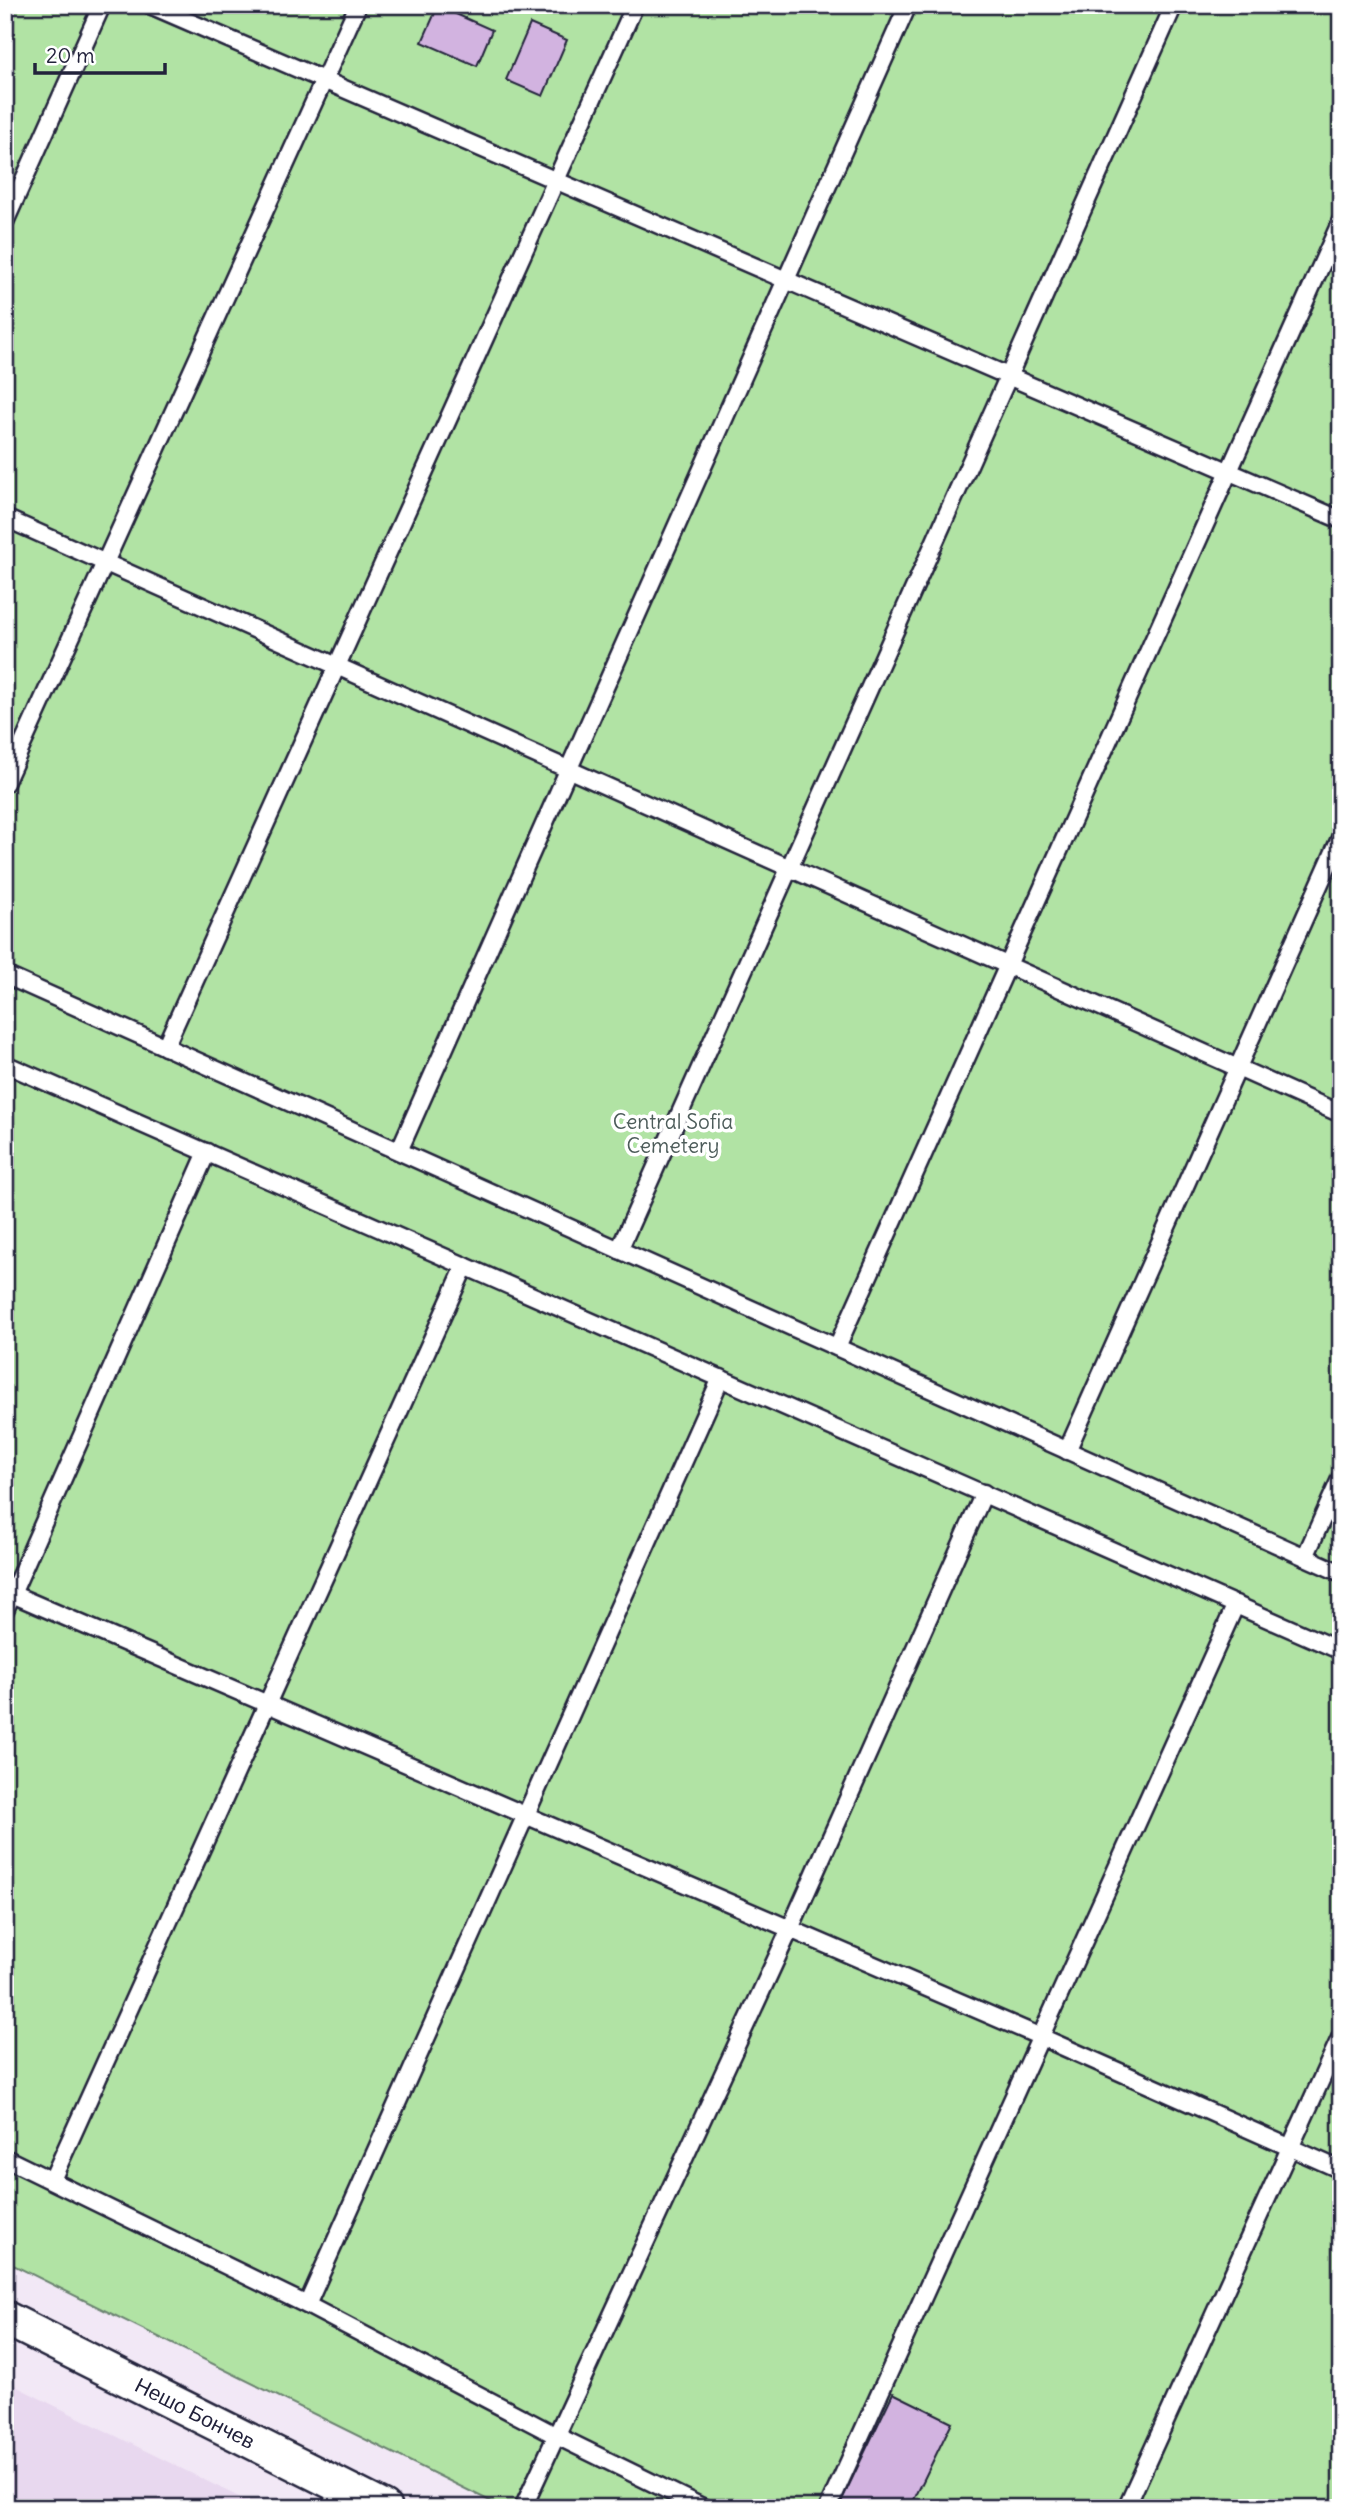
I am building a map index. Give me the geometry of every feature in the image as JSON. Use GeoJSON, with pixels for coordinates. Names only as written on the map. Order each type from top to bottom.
{"type":"FeatureCollection","features":[{"type":"Feature","properties":{"kind":"street","name":"Нешо Бончев"},"geometry":{"type":"LineString","coordinates":[[5,2318],[334,2497],[384,2508]]}},
{"type":"Feature","properties":{"kind":"lane"},"geometry":{"type":"LineString","coordinates":[[5,222],[102,5]]}},
{"type":"Feature","properties":{"kind":"lane"},"geometry":{"type":"LineString","coordinates":[[150,5],[1341,520]]}},
{"type":"Feature","properties":{"kind":"lane"},"geometry":{"type":"LineString","coordinates":[[5,783],[358,5]]}},
{"type":"Feature","properties":{"kind":"lane"},"geometry":{"type":"LineString","coordinates":[[166,1047],[635,5]]}},
{"type":"Feature","properties":{"kind":"lane"},"geometry":{"type":"LineString","coordinates":[[399,1151],[908,5]]}},
{"type":"Feature","properties":{"kind":"lane"},"geometry":{"type":"LineString","coordinates":[[620,1250],[1174,5]]}},
{"type":"Feature","properties":{"kind":"lane"},"geometry":{"type":"LineString","coordinates":[[837,1348],[1341,221]]}},
{"type":"Feature","properties":{"kind":"lane"},"geometry":{"type":"LineString","coordinates":[[5,518],[1341,1114]]}},
{"type":"Feature","properties":{"kind":"lane"},"geometry":{"type":"LineString","coordinates":[[1067,1451],[1341,836]]}},
{"type":"Feature","properties":{"kind":"lane"},"geometry":{"type":"LineString","coordinates":[[5,975],[1341,1573]]}},
{"type":"Feature","properties":{"kind":"lane"},"geometry":{"type":"LineString","coordinates":[[5,1064],[1341,1651]]}},
{"type":"Feature","properties":{"kind":"lane"},"geometry":{"type":"LineString","coordinates":[[207,1152],[7,1598],[268,1704],[1041,2037],[1341,2170]]}},
{"type":"Feature","properties":{"kind":"lane"},"geometry":{"type":"LineString","coordinates":[[52,2180],[465,1266]]}},
{"type":"Feature","properties":{"kind":"lane"},"geometry":{"type":"LineString","coordinates":[[307,2305],[721,1377]]}},
{"type":"Feature","properties":{"kind":"lane"},"geometry":{"type":"LineString","coordinates":[[1305,1557],[1341,1477]]}},
{"type":"Feature","properties":{"kind":"lane"},"geometry":{"type":"LineString","coordinates":[[523,2508],[790,1929],[984,1493]]}},
{"type":"Feature","properties":{"kind":"lane"},"geometry":{"type":"LineString","coordinates":[[828,2508],[1236,1604]]}},
{"type":"Feature","properties":{"kind":"lane"},"geometry":{"type":"LineString","coordinates":[[1126,2508],[1341,2036]]}},
{"type":"Feature","properties":{"kind":"lane"},"geometry":{"type":"LineString","coordinates":[[5,2158],[307,2305],[556,2436],[704,2508]]}},
{"type":"Feature","properties":{"kind":"shaded area"},"geometry":{"type":"Polygon","coordinates":[[[5,2381],[261,2508],[5,2508],[5,2381]]]}},
{"type":"Feature","properties":{"kind":"green space","name":"Central Sofia Cemetery"},"geometry":{"type":"Polygon","coordinates":[[[5,5],[1341,5],[1341,2508],[504,2508],[5,2261],[5,5]]]}},
{"type":"Feature","properties":{"kind":"building"},"geometry":{"type":"Polygon","coordinates":[[[438,6],[492,30],[477,66],[422,42],[438,6]]]}},
{"type":"Feature","properties":{"kind":"building"},"geometry":{"type":"Polygon","coordinates":[[[530,24],[567,40],[543,96],[506,80],[530,24]]]}},
{"type":"Feature","properties":{"kind":"building"},"geometry":{"type":"Polygon","coordinates":[[[893,2393],[952,2422],[910,2508],[838,2508],[893,2393]]]}}]}
